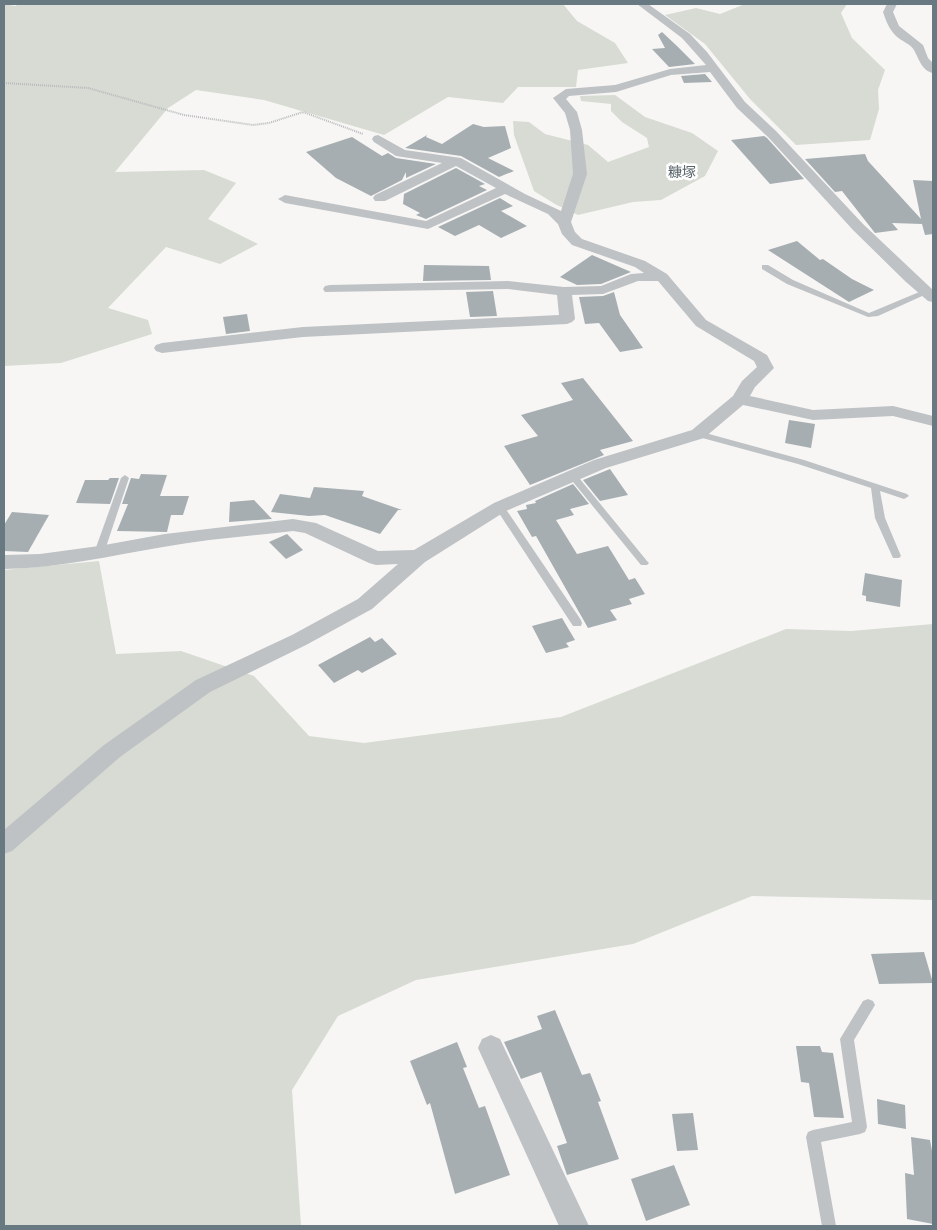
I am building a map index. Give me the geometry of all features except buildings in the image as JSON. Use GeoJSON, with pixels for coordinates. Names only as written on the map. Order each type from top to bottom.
{"type":"FeatureCollection","features":[{"type":"Feature","properties":{"kind":"street"},"geometry":{"type":"LineString","coordinates":[[642,4],[686,36],[741,106],[772,134],[864,233],[930,295]]}},
{"type":"Feature","properties":{"kind":"street"},"geometry":{"type":"LineString","coordinates":[[892,4],[888,12],[894,27],[900,34],[919,47],[923,58],[933,70]]}},
{"type":"Feature","properties":{"kind":"street"},"geometry":{"type":"LineString","coordinates":[[564,222],[580,174],[572,112],[559,98],[566,93],[616,88],[670,72],[713,68]]}},
{"type":"Feature","properties":{"kind":"street"},"geometry":{"type":"LineString","coordinates":[[4,844],[112,751],[203,686],[299,640],[365,604],[418,557],[500,507],[600,464],[698,434],[740,399],[748,384],[766,368],[761,358],[701,323],[662,277],[640,264],[577,242],[569,234],[564,222],[553,212],[505,189],[456,161],[401,153],[378,139]]}},
{"type":"Feature","properties":{"kind":"street"},"geometry":{"type":"LineString","coordinates":[[380,198],[456,161]]}},
{"type":"Feature","properties":{"kind":"street"},"geometry":{"type":"LineString","coordinates":[[285,199],[428,225],[505,189]]}},
{"type":"Feature","properties":{"kind":"street"},"geometry":{"type":"LineString","coordinates":[[330,289],[508,285],[564,291],[603,290],[636,277],[662,277]]}},
{"type":"Feature","properties":{"kind":"street"},"geometry":{"type":"LineString","coordinates":[[162,348],[304,332],[567,319],[564,291]]}},
{"type":"Feature","properties":{"kind":"street"},"geometry":{"type":"LineString","coordinates":[[740,399],[813,415],[893,411],[933,421]]}},
{"type":"Feature","properties":{"kind":"street"},"geometry":{"type":"LineString","coordinates":[[4,562],[40,561],[99,553],[165,540],[293,525],[309,527],[376,558],[418,557]]}},
{"type":"Feature","properties":{"kind":"street"},"geometry":{"type":"LineString","coordinates":[[492,1048],[574,1226]]}},
{"type":"Feature","properties":{"kind":"lane"},"geometry":{"type":"LineString","coordinates":[[765,267],[790,282],[868,315],[930,295]]}},
{"type":"Feature","properties":{"kind":"lane"},"geometry":{"type":"LineString","coordinates":[[698,434],[800,462],[904,496]]}},
{"type":"Feature","properties":{"kind":"lane"},"geometry":{"type":"LineString","coordinates":[[572,475],[644,564]]}},
{"type":"Feature","properties":{"kind":"lane"},"geometry":{"type":"LineString","coordinates":[[99,553],[125,478]]}},
{"type":"Feature","properties":{"kind":"lane"},"geometry":{"type":"LineString","coordinates":[[875,487],[880,518],[896,556]]}},
{"type":"Feature","properties":{"kind":"lane"},"geometry":{"type":"LineString","coordinates":[[500,507],[577,623]]}},
{"type":"Feature","properties":{"kind":"lane"},"geometry":{"type":"LineString","coordinates":[[829,1226],[813,1138],[860,1127],[847,1040],[868,1005]]}},
{"type":"Feature","properties":{"kind":"path"},"geometry":{"type":"LineString","coordinates":[[4,83],[88,88],[184,115],[253,124],[269,123],[303,112],[378,139]]}},
{"type":"Feature","properties":{"kind":"shaded area"},"geometry":{"type":"Polygon","coordinates":[[[4,4],[15,6],[19,4],[563,4],[577,21],[615,43],[628,63],[578,70],[576,87],[518,87],[503,103],[448,97],[384,135],[264,100],[196,90],[168,108],[115,172],[204,170],[236,183],[208,219],[258,244],[220,264],[166,247],[108,308],[148,320],[152,334],[61,363],[4,366],[4,4]]]}},
{"type":"Feature","properties":{"kind":"shaded area"},"geometry":{"type":"Polygon","coordinates":[[[745,4],[847,4],[841,13],[852,38],[885,70],[878,90],[879,109],[870,140],[796,145],[750,99],[705,44],[665,15],[696,8],[720,14],[745,4]]]}},
{"type":"Feature","properties":{"kind":"shaded area"},"geometry":{"type":"Polygon","coordinates":[[[615,95],[645,117],[692,133],[718,151],[705,176],[661,200],[633,202],[578,215],[534,191],[514,135],[513,121],[529,122],[545,134],[588,145],[608,162],[649,147],[647,138],[622,122],[611,111],[611,104],[581,101],[580,96],[615,95]]]}},
{"type":"Feature","properties":{"kind":"shaded area"},"geometry":{"type":"Polygon","coordinates":[[[99,561],[116,654],[181,651],[254,676],[309,736],[364,743],[561,717],[786,629],[851,631],[933,624],[933,900],[752,896],[633,944],[416,980],[338,1016],[292,1090],[301,1226],[4,1226],[4,570],[99,561]]]}},
{"type":"Feature","properties":{"kind":"district","name":"糠塚"},"geometry":{"type":"Point","coordinates":[682,172]}}]}
